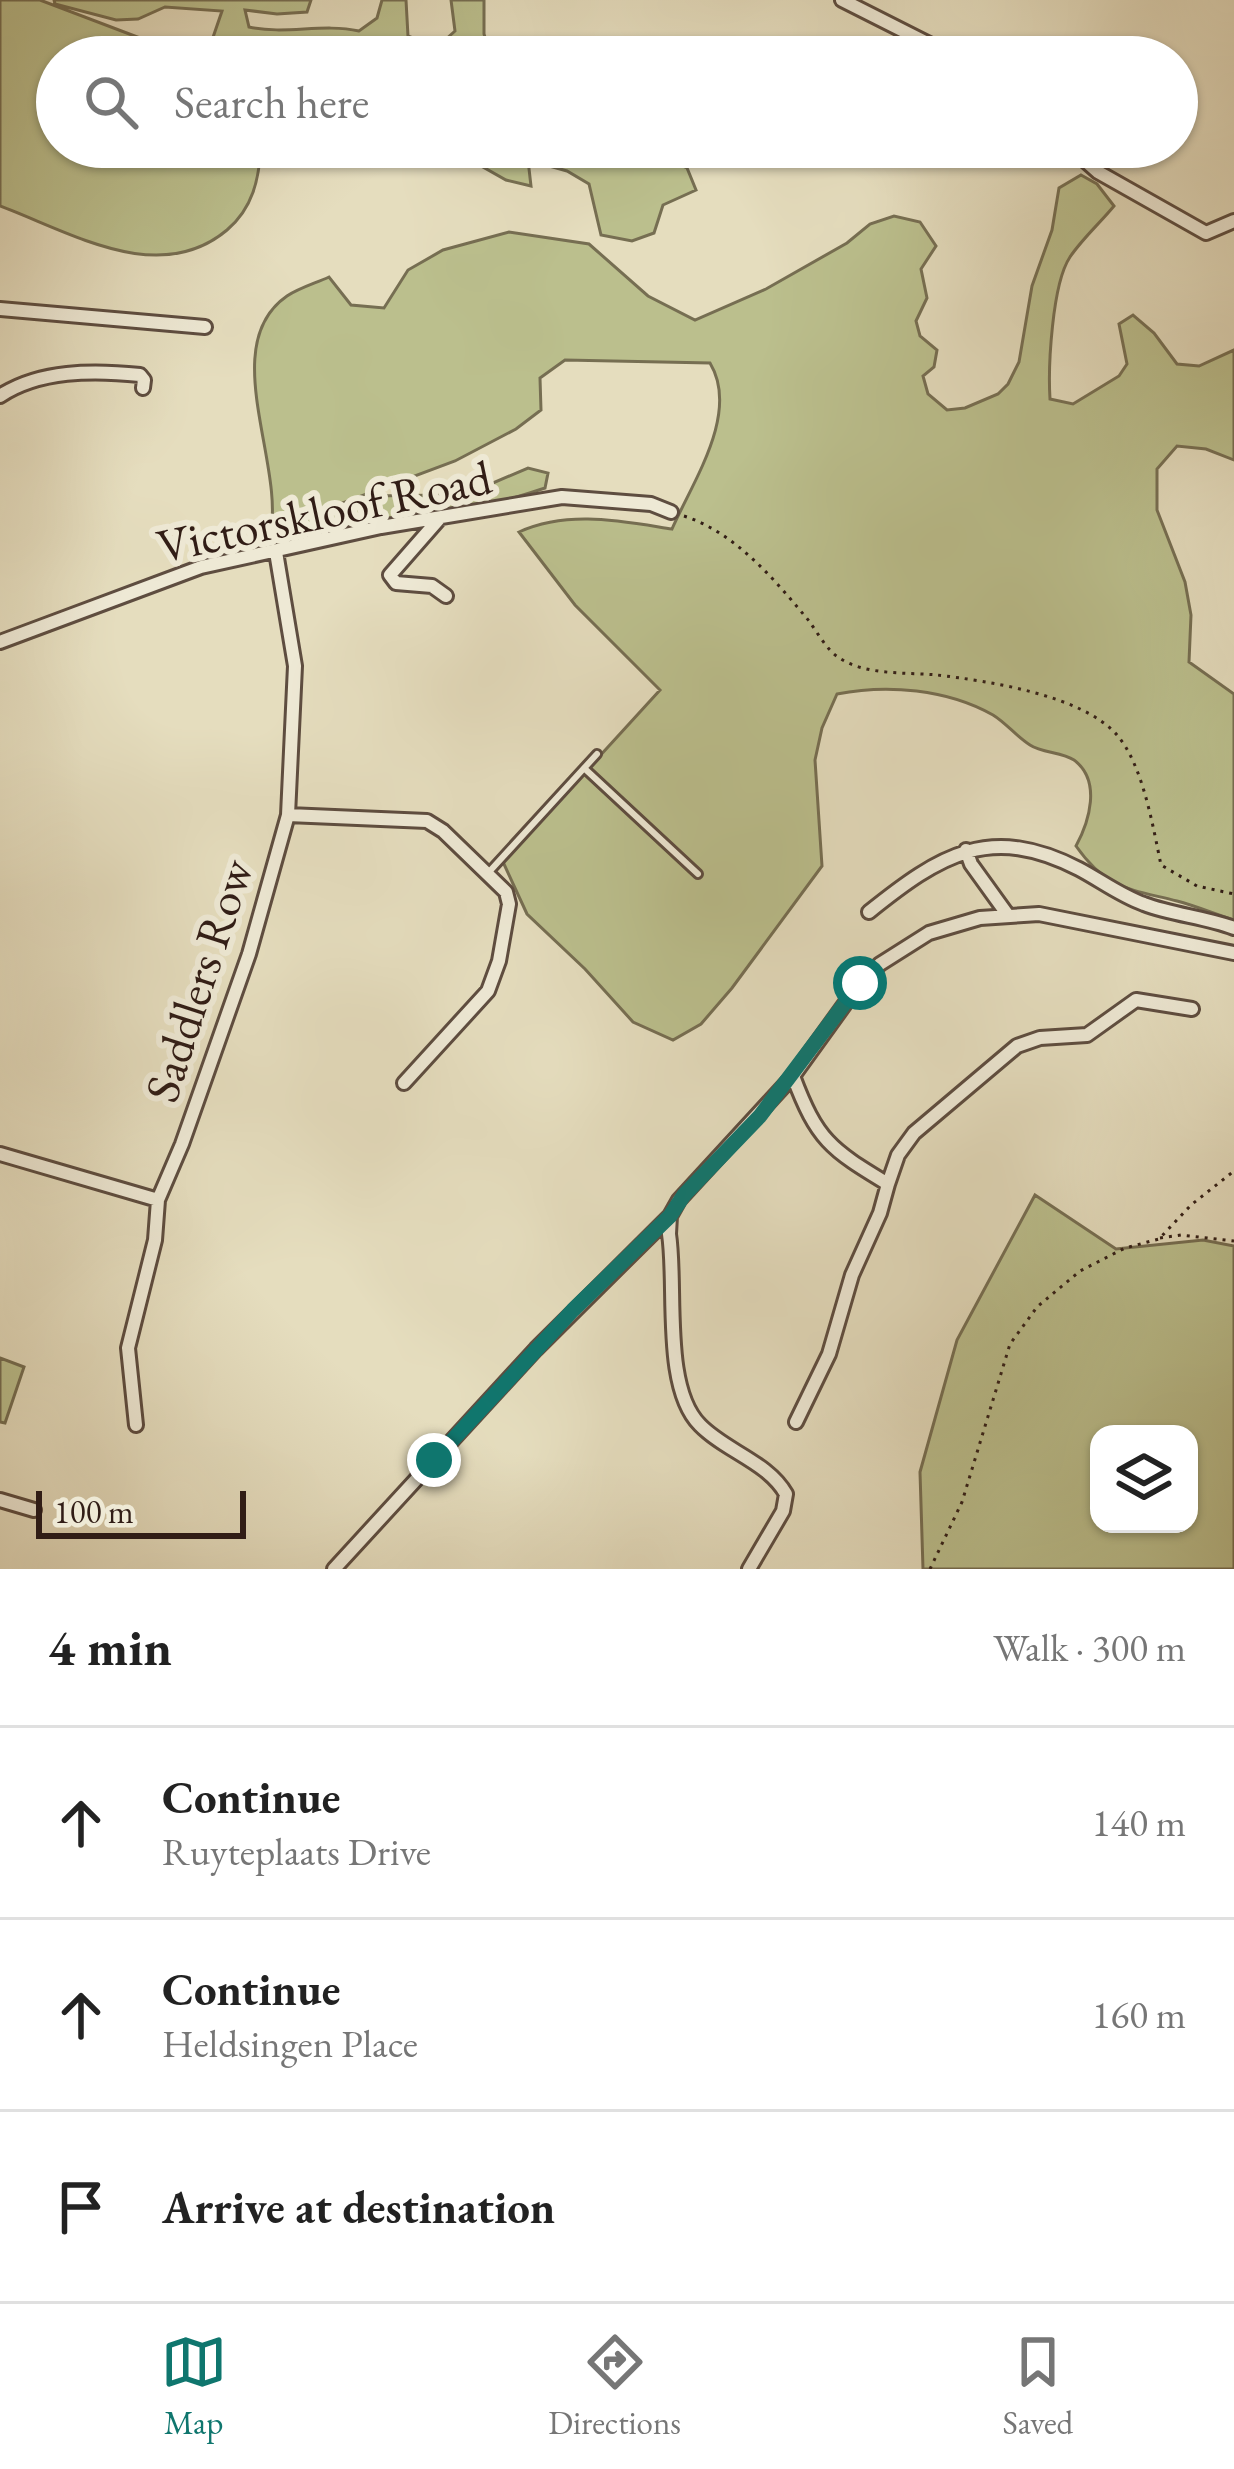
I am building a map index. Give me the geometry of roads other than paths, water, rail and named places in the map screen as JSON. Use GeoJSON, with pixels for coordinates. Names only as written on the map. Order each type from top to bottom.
{"type":"FeatureCollection","features":[{"type":"Feature","properties":{"kind":"street"},"geometry":{"type":"LineString","coordinates":[[842,0],[914,36]]}},
{"type":"Feature","properties":{"kind":"street"},"geometry":{"type":"LineString","coordinates":[[1094,168],[1206,233],[1234,221]]}},
{"type":"Feature","properties":{"kind":"street"},"geometry":{"type":"LineString","coordinates":[[0,309],[205,327]]}},
{"type":"Feature","properties":{"kind":"street"},"geometry":{"type":"LineString","coordinates":[[0,396],[46,376],[140,374],[142,388]]}},
{"type":"Feature","properties":{"kind":"street","name":"Victorskloof Road"},"geometry":{"type":"LineString","coordinates":[[0,642],[188,571],[439,518],[570,497],[651,504],[671,512]]}},
{"type":"Feature","properties":{"kind":"street"},"geometry":{"type":"LineString","coordinates":[[439,518],[390,575],[396,583],[433,586],[446,596]]}},
{"type":"Feature","properties":{"kind":"street","name":"Saddlers Row"},"geometry":{"type":"LineString","coordinates":[[136,1425],[128,1348],[157,1230],[158,1200],[249,954],[288,814],[295,666],[276,552]]}},
{"type":"Feature","properties":{"kind":"street"},"geometry":{"type":"LineString","coordinates":[[288,814],[421,819],[443,831],[502,885],[509,904],[493,983],[404,1083]]}},
{"type":"Feature","properties":{"kind":"street"},"geometry":{"type":"LineString","coordinates":[[869,912],[927,869],[967,850],[992,845],[1036,851],[1144,904],[1234,928]]}},
{"type":"Feature","properties":{"kind":"street"},"geometry":{"type":"LineString","coordinates":[[967,850],[971,864],[1007,914]]}},
{"type":"Feature","properties":{"kind":"street"},"geometry":{"type":"LineString","coordinates":[[334,1569],[536,1349],[670,1216],[793,1076],[854,991],[880,964],[929,933],[1007,914],[1039,914],[1234,953]]}},
{"type":"Feature","properties":{"kind":"street"},"geometry":{"type":"LineString","coordinates":[[796,1422],[830,1354],[851,1275],[880,1213],[898,1155],[914,1133],[1017,1046],[1040,1038],[1087,1035],[1136,1000],[1192,1009]]}},
{"type":"Feature","properties":{"kind":"street"},"geometry":{"type":"LineString","coordinates":[[793,1076],[819,1134],[836,1152],[888,1184]]}},
{"type":"Feature","properties":{"kind":"street"},"geometry":{"type":"LineString","coordinates":[[0,1154],[158,1200]]}},
{"type":"Feature","properties":{"kind":"street"},"geometry":{"type":"LineString","coordinates":[[670,1216],[678,1381],[686,1407],[710,1435],[772,1475],[786,1494],[783,1511],[749,1569]]}},
{"type":"Feature","properties":{"kind":"street"},"geometry":{"type":"LineString","coordinates":[[0,1500],[34,1510]]}},
{"type":"Feature","properties":{"kind":"lane"},"geometry":{"type":"LineString","coordinates":[[489,872],[597,754]]}},
{"type":"Feature","properties":{"kind":"lane"},"geometry":{"type":"LineString","coordinates":[[584,768],[698,874]]}}]}
